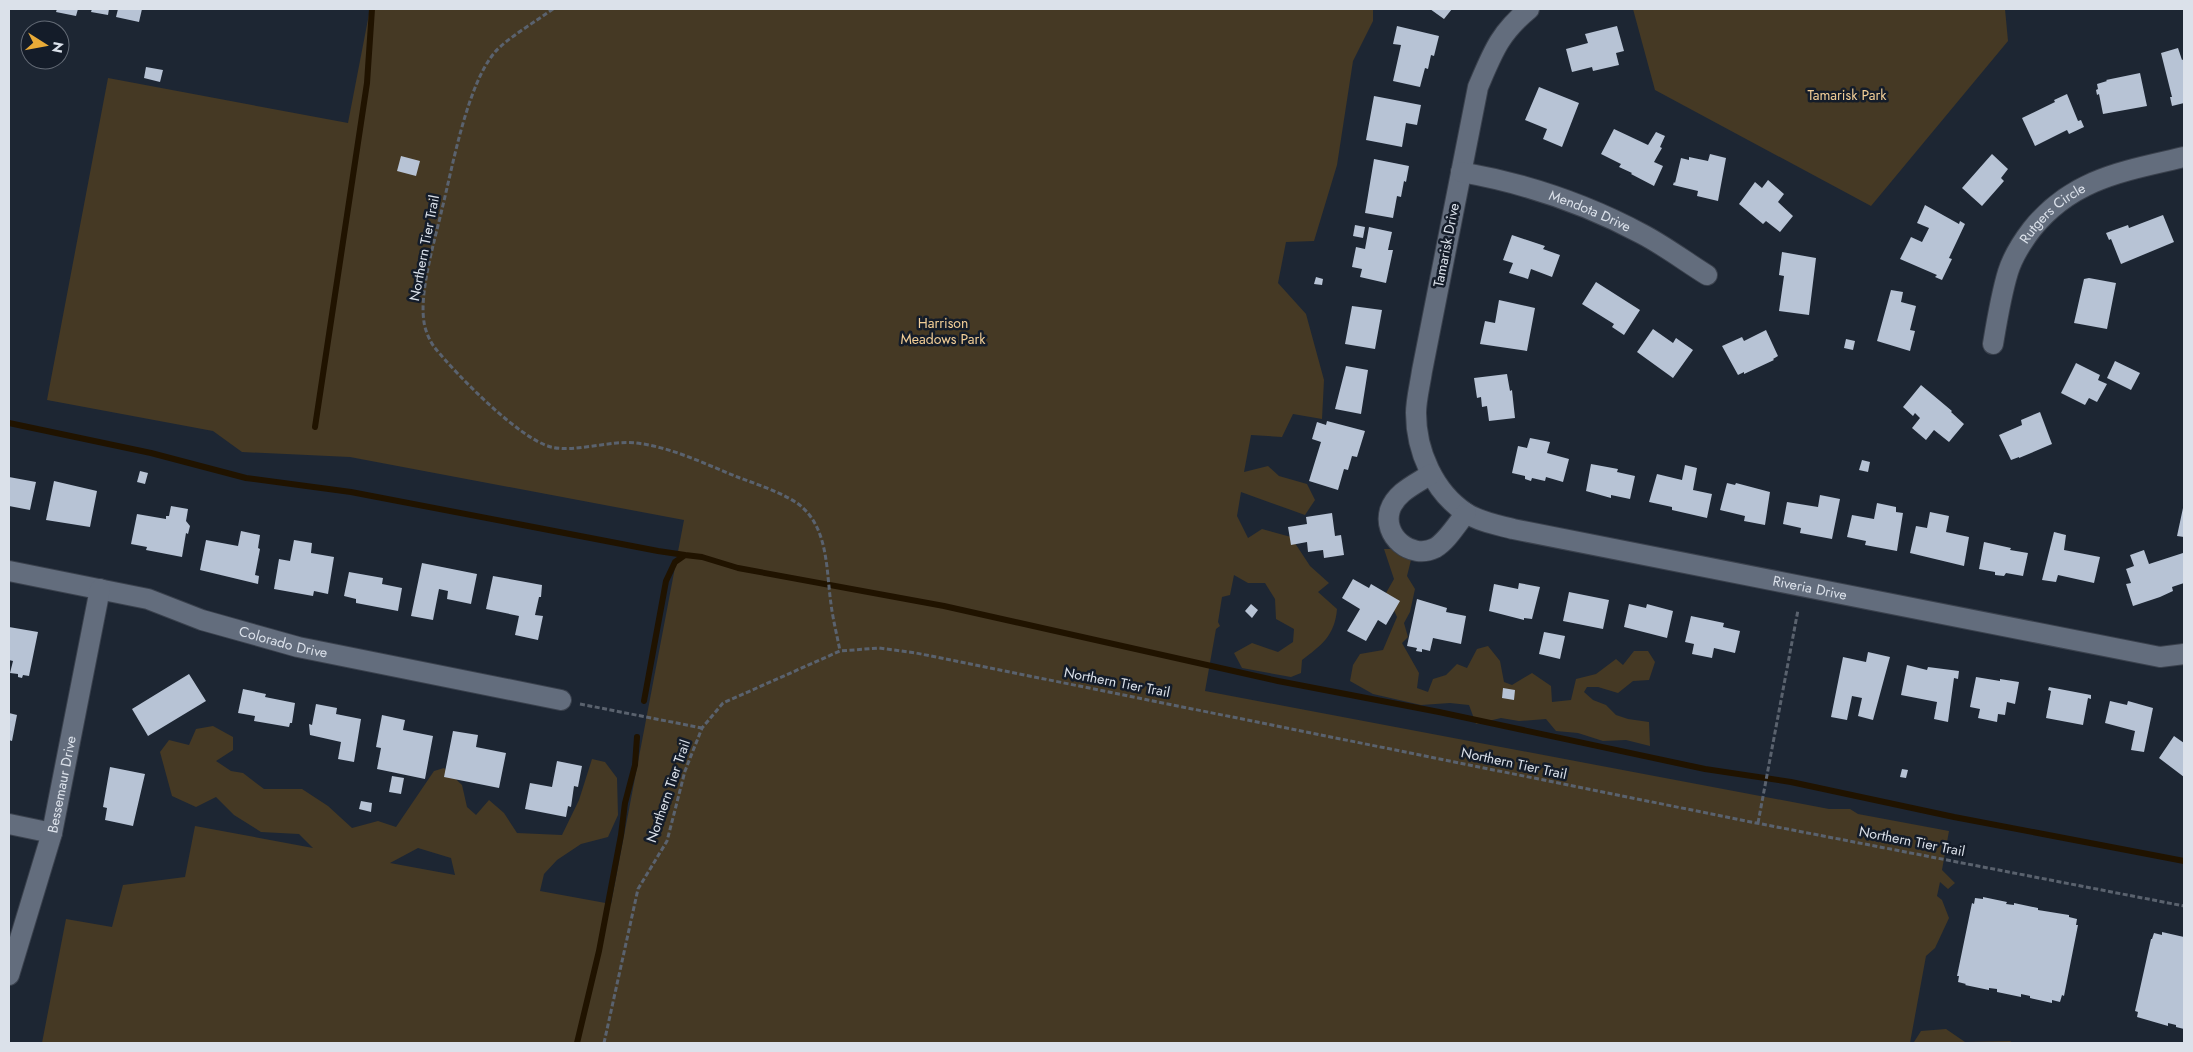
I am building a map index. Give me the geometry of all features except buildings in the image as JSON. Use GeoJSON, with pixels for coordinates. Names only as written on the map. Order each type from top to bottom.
{"type":"FeatureCollection","features":[{"type":"Feature","properties":{"kind":"street","name":"Tamarisk Drive"},"geometry":{"type":"LineString","coordinates":[[1444,492],[1430,474],[1421,446],[1416,414],[1423,362],[1478,87],[1496,46],[1514,22],[1529,9]]}},
{"type":"Feature","properties":{"kind":"street","name":"Rutgers Circle"},"geometry":{"type":"LineString","coordinates":[[1993,344],[2008,271],[2021,243],[2044,215],[2069,194],[2096,181],[2184,157]]}},
{"type":"Feature","properties":{"kind":"street","name":"Mendota Drive"},"geometry":{"type":"LineString","coordinates":[[1461,172],[1486,176],[1554,196],[1608,216],[1644,235],[1707,275]]}},
{"type":"Feature","properties":{"kind":"street"},"geometry":{"type":"LineString","coordinates":[[1430,474],[1402,492],[1390,511],[1390,526],[1400,545],[1410,550],[1422,552],[1435,548],[1466,513]]}},
{"type":"Feature","properties":{"kind":"street","name":"Riveria Drive"},"geometry":{"type":"LineString","coordinates":[[1444,492],[1466,513],[1488,523],[1513,529],[2160,657],[2184,654]]}},
{"type":"Feature","properties":{"kind":"street","name":"Colorado Drive"},"geometry":{"type":"LineString","coordinates":[[9,571],[148,599],[202,620],[298,647],[561,700]]}},
{"type":"Feature","properties":{"kind":"street","name":"Bessemaur Drive"},"geometry":{"type":"LineString","coordinates":[[9,975],[52,833],[100,589]]}},
{"type":"Feature","properties":{"kind":"street"},"geometry":{"type":"LineString","coordinates":[[9,824],[52,833]]}},
{"type":"Feature","properties":{"kind":"path","name":"Northern Tier Trail"},"geometry":{"type":"LineString","coordinates":[[553,9],[496,50],[481,74],[464,121],[433,247],[423,303],[424,324],[434,346],[488,403],[524,433],[539,442],[553,448],[636,443],[670,451],[778,493],[799,504],[817,526],[824,544],[831,607],[840,651]]}},
{"type":"Feature","properties":{"kind":"path"},"geometry":{"type":"LineString","coordinates":[[1758,823],[1798,610]]}},
{"type":"Feature","properties":{"kind":"path","name":"Northern Tier Trail"},"geometry":{"type":"LineString","coordinates":[[604,1043],[638,889],[667,841],[685,771],[702,728],[723,703],[840,651],[878,648],[916,653],[1758,823],[2184,906]]}},
{"type":"Feature","properties":{"kind":"path"},"geometry":{"type":"LineString","coordinates":[[561,700],[702,728]]}},
{"type":"Feature","properties":{"kind":"green space","name":"Harrison Meadows Park"},"geometry":{"type":"Polygon","coordinates":[[[370,9],[1373,9],[1373,21],[1353,61],[1337,165],[1314,241],[1286,242],[1278,283],[1306,314],[1324,380],[1322,419],[1293,414],[1282,437],[1251,435],[1244,472],[1268,466],[1279,476],[1307,484],[1315,500],[1305,515],[1241,492],[1237,516],[1248,538],[1262,529],[1291,537],[1310,566],[1329,583],[1318,592],[1337,609],[1336,618],[1334,626],[1326,639],[1302,660],[1301,673],[1291,677],[1242,668],[1234,653],[1252,643],[1278,652],[1293,642],[1294,629],[1276,619],[1275,599],[1265,583],[1248,583],[1234,575],[1230,595],[1222,597],[1218,622],[1220,626],[1216,629],[1205,691],[1829,809],[1850,809],[1858,814],[1949,831],[1942,870],[1955,883],[1948,889],[1940,882],[1937,896],[1942,900],[1949,918],[1935,948],[1926,956],[1910,1043],[42,1043],[66,919],[112,927],[123,885],[185,877],[195,826],[313,848],[299,834],[261,832],[234,815],[216,797],[196,807],[172,796],[160,752],[169,740],[189,745],[196,729],[213,726],[233,737],[233,750],[216,761],[231,771],[243,773],[264,789],[302,789],[328,806],[352,828],[378,821],[396,827],[434,771],[444,768],[462,785],[467,807],[476,815],[489,800],[504,813],[517,833],[562,835],[579,800],[592,759],[605,762],[617,778],[618,815],[608,837],[581,844],[557,860],[544,874],[540,891],[611,904],[684,520],[350,457],[242,452],[213,431],[47,400],[108,78],[348,123],[370,9]],[[418,848],[390,863],[455,875],[451,858],[418,848]]]}},
{"type":"Feature","properties":{"kind":"green space","name":"Tamarisk Park"},"geometry":{"type":"Polygon","coordinates":[[[1633,9],[2005,9],[2008,41],[1871,206],[1655,90],[1633,9]]]}},
{"type":"Feature","properties":{"kind":"green space"},"geometry":{"type":"Polygon","coordinates":[[[1384,549],[1399,549],[1411,560],[1407,576],[1415,589],[1410,612],[1404,623],[1408,637],[1402,643],[1419,673],[1417,688],[1428,692],[1433,679],[1446,675],[1457,664],[1467,668],[1477,649],[1488,646],[1500,661],[1504,682],[1512,685],[1532,673],[1551,686],[1552,702],[1571,700],[1576,679],[1596,674],[1616,659],[1623,665],[1634,651],[1648,651],[1655,662],[1649,680],[1633,681],[1618,693],[1598,687],[1587,687],[1584,692],[1593,700],[1606,705],[1616,715],[1649,722],[1650,746],[1626,740],[1603,741],[1578,733],[1556,731],[1546,719],[1519,721],[1501,718],[1476,724],[1469,705],[1450,703],[1421,705],[1373,694],[1350,681],[1353,665],[1360,654],[1383,650],[1397,617],[1386,593],[1394,579],[1384,549]]]}},
{"type":"Feature","properties":{"kind":"green space"},"geometry":{"type":"Polygon","coordinates":[[[1946,1029],[1965,1042],[2010,1041],[2013,1043],[1914,1042],[1921,1031],[1946,1029]]]}},
{"type":"Feature","properties":{"kind":"waterway"},"geometry":{"type":"LineString","coordinates":[[315,427],[367,83],[372,9]]}},
{"type":"Feature","properties":{"kind":"waterway"},"geometry":{"type":"LineString","coordinates":[[9,423],[151,453],[246,478],[351,492],[685,555]]}},
{"type":"Feature","properties":{"kind":"waterway"},"geometry":{"type":"LineString","coordinates":[[644,701],[666,581],[675,562],[685,555],[702,557],[738,568],[944,606],[1278,681],[1439,712],[1705,769],[1791,782],[1954,817],[2184,861]]}},
{"type":"Feature","properties":{"kind":"waterway"},"geometry":{"type":"LineString","coordinates":[[577,1043],[599,951],[621,835],[625,803],[635,765],[637,737]]}}]}
